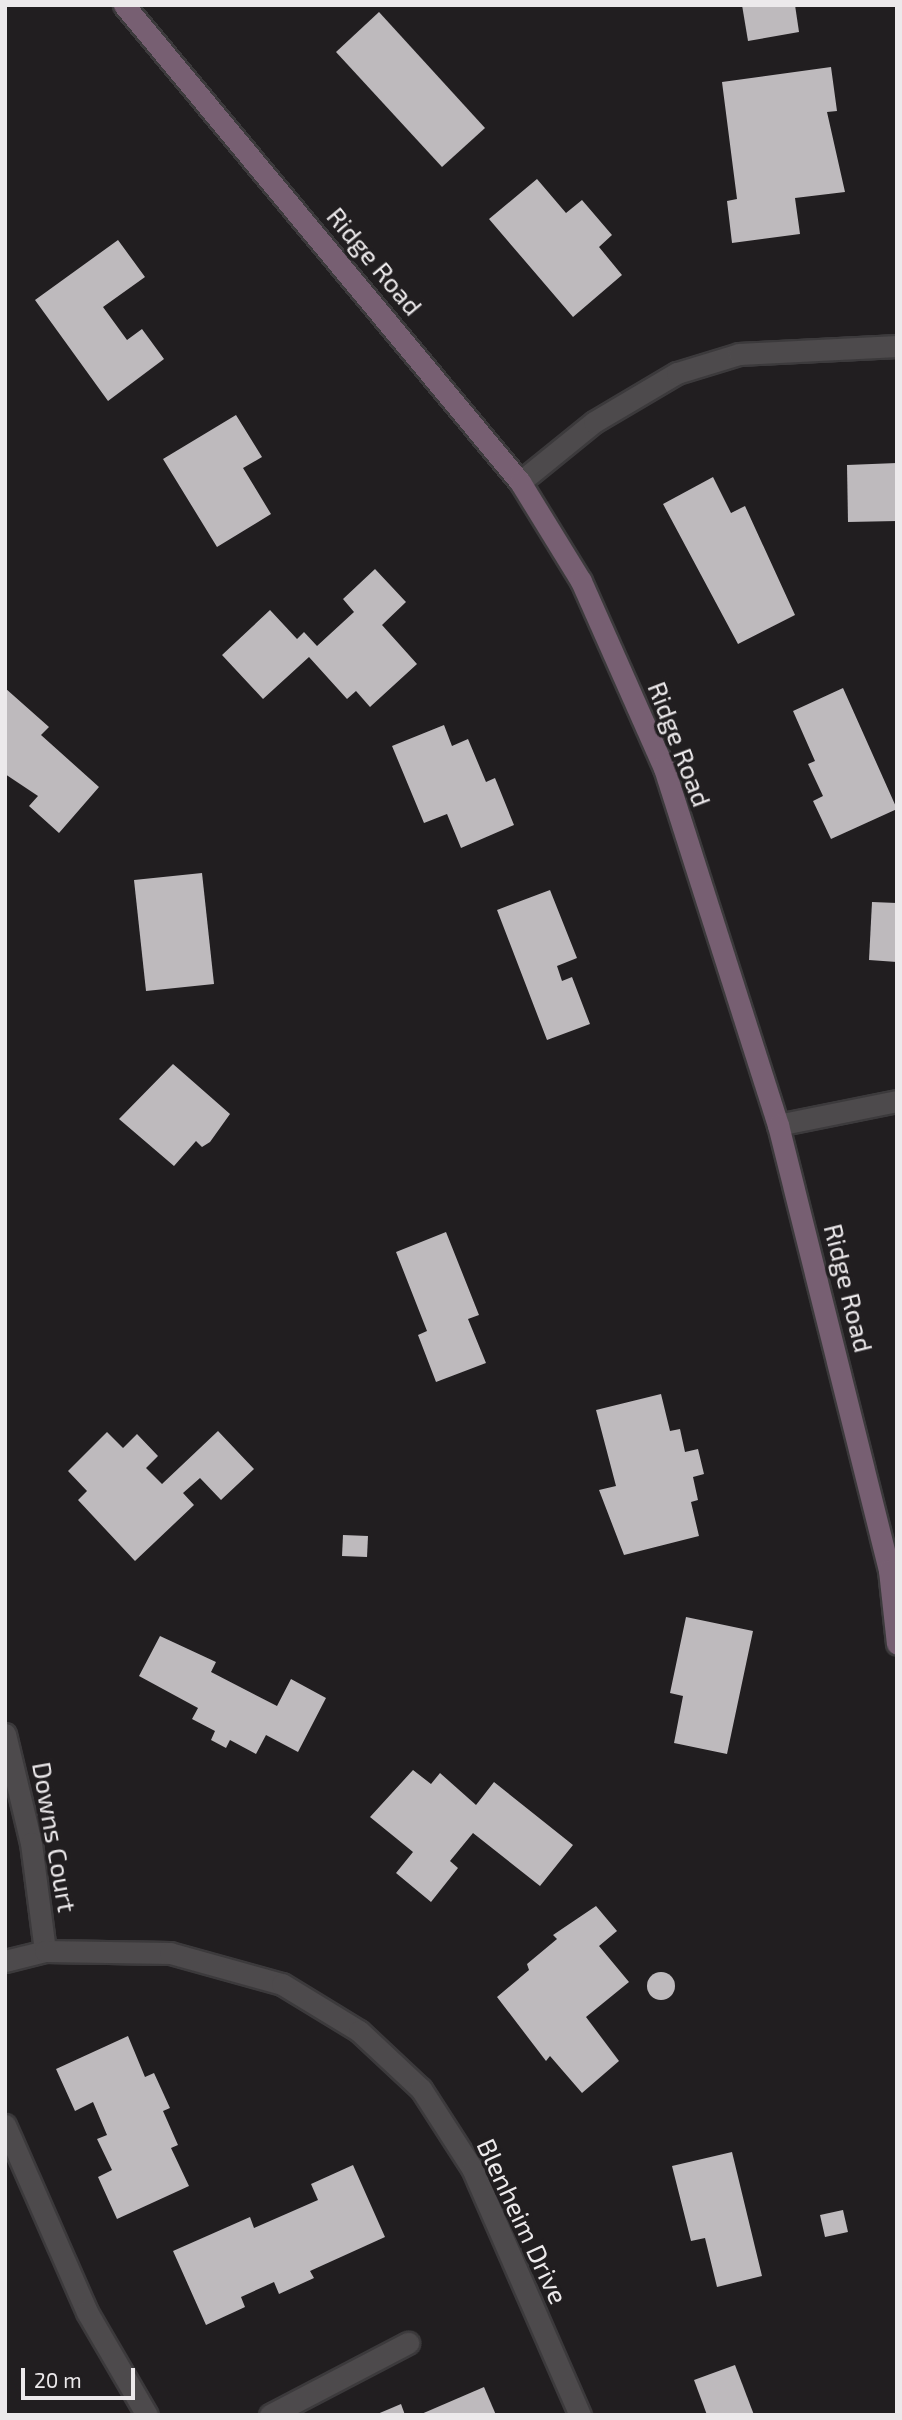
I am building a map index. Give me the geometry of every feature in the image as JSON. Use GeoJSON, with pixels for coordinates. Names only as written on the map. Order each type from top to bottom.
{"type":"FeatureCollection","features":[{"type":"Feature","properties":{"kind":"street","name":"Ridge Road"},"geometry":{"type":"LineString","coordinates":[[124,5],[520,482],[582,581],[664,768],[778,1125],[889,1570],[897,1644]]}},
{"type":"Feature","properties":{"kind":"street"},"geometry":{"type":"LineString","coordinates":[[520,482],[594,422],[677,373],[739,354],[897,346]]}},
{"type":"Feature","properties":{"kind":"street"},"geometry":{"type":"LineString","coordinates":[[778,1125],[897,1101]]}},
{"type":"Feature","properties":{"kind":"street","name":"Downs Court"},"geometry":{"type":"LineString","coordinates":[[5,1734],[31,1843],[45,1951]]}},
{"type":"Feature","properties":{"kind":"street","name":"Blenheim Drive"},"geometry":{"type":"LineString","coordinates":[[5,1961],[45,1951],[170,1953],[282,1984],[359,2031],[421,2089],[472,2168],[580,2415]]}},
{"type":"Feature","properties":{"kind":"street"},"geometry":{"type":"LineString","coordinates":[[5,2125],[81,2300],[147,2415]]}},
{"type":"Feature","properties":{"kind":"street"},"geometry":{"type":"LineString","coordinates":[[270,2415],[408,2343]]}},
{"type":"Feature","properties":{"kind":"building"},"geometry":{"type":"Polygon","coordinates":[[[742,5],[795,5],[799,32],[748,41],[742,5]]]}},
{"type":"Feature","properties":{"kind":"building"},"geometry":{"type":"Polygon","coordinates":[[[379,12],[485,128],[442,167],[336,52],[379,12]]]}},
{"type":"Feature","properties":{"kind":"building"},"geometry":{"type":"Polygon","coordinates":[[[831,67],[837,111],[827,112],[845,192],[795,198],[800,234],[732,243],[727,201],[737,199],[722,82],[831,67]]]}},
{"type":"Feature","properties":{"kind":"building"},"geometry":{"type":"Polygon","coordinates":[[[537,179],[566,213],[582,200],[612,235],[599,247],[622,275],[573,317],[489,219],[537,179]]]}},
{"type":"Feature","properties":{"kind":"building"},"geometry":{"type":"Polygon","coordinates":[[[118,240],[145,277],[103,307],[127,340],[142,329],[164,359],[108,401],[35,300],[118,240]]]}},
{"type":"Feature","properties":{"kind":"building"},"geometry":{"type":"Polygon","coordinates":[[[236,415],[262,457],[243,468],[271,514],[217,547],[163,459],[236,415]]]}},
{"type":"Feature","properties":{"kind":"building"},"geometry":{"type":"Polygon","coordinates":[[[897,463],[897,521],[848,522],[847,465],[897,463]]]}},
{"type":"Feature","properties":{"kind":"building"},"geometry":{"type":"Polygon","coordinates":[[[713,477],[731,513],[745,506],[795,615],[738,644],[663,504],[713,477]]]}},
{"type":"Feature","properties":{"kind":"building"},"geometry":{"type":"Polygon","coordinates":[[[375,569],[406,602],[382,625],[417,664],[370,707],[356,691],[347,699],[309,657],[263,699],[222,655],[270,610],[297,639],[304,632],[317,646],[354,612],[343,599],[375,569]]]}},
{"type":"Feature","properties":{"kind":"building"},"geometry":{"type":"Polygon","coordinates":[[[5,688],[49,727],[41,735],[99,787],[59,833],[29,806],[38,796],[5,774],[5,688]]]}},
{"type":"Feature","properties":{"kind":"building"},"geometry":{"type":"Polygon","coordinates":[[[843,688],[897,809],[831,839],[813,801],[823,796],[808,764],[815,761],[793,711],[843,688]]]}},
{"type":"Feature","properties":{"kind":"building"},"geometry":{"type":"Polygon","coordinates":[[[444,725],[452,746],[468,739],[486,782],[495,778],[514,825],[461,848],[447,814],[424,823],[392,746],[444,725]]]}},
{"type":"Feature","properties":{"kind":"building"},"geometry":{"type":"Polygon","coordinates":[[[202,873],[214,984],[146,991],[134,880],[202,873]]]}},
{"type":"Feature","properties":{"kind":"building"},"geometry":{"type":"Polygon","coordinates":[[[550,890],[577,958],[557,966],[562,981],[572,977],[590,1024],[547,1040],[497,910],[550,890]]]}},
{"type":"Feature","properties":{"kind":"building"},"geometry":{"type":"Polygon","coordinates":[[[872,902],[897,903],[897,962],[869,960],[872,902]]]}},
{"type":"Feature","properties":{"kind":"building"},"geometry":{"type":"Polygon","coordinates":[[[173,1064],[230,1114],[210,1142],[202,1147],[196,1141],[174,1166],[119,1119],[173,1064]]]}},
{"type":"Feature","properties":{"kind":"building"},"geometry":{"type":"Polygon","coordinates":[[[446,1232],[479,1315],[468,1319],[486,1363],[436,1382],[418,1335],[427,1331],[396,1252],[446,1232]]]}},
{"type":"Feature","properties":{"kind":"building"},"geometry":{"type":"Polygon","coordinates":[[[661,1394],[670,1431],[680,1429],[685,1452],[698,1449],[704,1474],[693,1477],[698,1500],[691,1502],[699,1536],[624,1555],[599,1490],[616,1486],[596,1410],[661,1394]]]}},
{"type":"Feature","properties":{"kind":"building"},"geometry":{"type":"Polygon","coordinates":[[[218,1431],[254,1469],[221,1500],[200,1478],[183,1493],[194,1505],[135,1561],[78,1500],[87,1491],[68,1471],[107,1432],[123,1448],[137,1434],[158,1456],[146,1468],[162,1484],[218,1431]]]}},
{"type":"Feature","properties":{"kind":"building"},"geometry":{"type":"Polygon","coordinates":[[[343,1535],[368,1536],[367,1557],[342,1556],[343,1535]]]}},
{"type":"Feature","properties":{"kind":"building"},"geometry":{"type":"Polygon","coordinates":[[[686,1617],[753,1631],[727,1754],[674,1743],[683,1696],[670,1693],[686,1617]]]}},
{"type":"Feature","properties":{"kind":"building"},"geometry":{"type":"Polygon","coordinates":[[[160,1636],[216,1662],[211,1672],[277,1706],[291,1679],[326,1698],[298,1752],[266,1735],[256,1754],[230,1740],[226,1748],[211,1740],[215,1731],[192,1719],[198,1708],[139,1676],[160,1636]]]}},
{"type":"Feature","properties":{"kind":"building"},"geometry":{"type":"Polygon","coordinates":[[[413,1770],[431,1784],[440,1773],[476,1805],[494,1782],[573,1845],[540,1886],[473,1833],[450,1861],[458,1868],[431,1902],[396,1873],[413,1852],[370,1817],[413,1770]]]}},
{"type":"Feature","properties":{"kind":"building"},"geometry":{"type":"Polygon","coordinates":[[[596,1906],[617,1931],[599,1946],[629,1982],[586,2017],[619,2061],[582,2093],[550,2056],[546,2061],[497,1997],[529,1970],[527,1964],[557,1939],[553,1935],[596,1906]]]}},
{"type":"Feature","properties":{"kind":"building"},"geometry":{"type":"Polygon","coordinates":[[[661,1972],[671,1976],[675,1986],[671,1996],[661,2000],[651,1996],[647,1986],[651,1976],[661,1972]]]}},
{"type":"Feature","properties":{"kind":"building"},"geometry":{"type":"Polygon","coordinates":[[[128,2036],[145,2077],[154,2073],[170,2108],[163,2111],[178,2145],[171,2148],[189,2186],[117,2219],[98,2177],[112,2170],[97,2139],[107,2135],[93,2102],[75,2111],[56,2069],[128,2036]]]}},
{"type":"Feature","properties":{"kind":"building"},"geometry":{"type":"Polygon","coordinates":[[[732,2152],[762,2276],[717,2287],[705,2238],[691,2241],[672,2166],[732,2152]]]}},
{"type":"Feature","properties":{"kind":"building"},"geometry":{"type":"Polygon","coordinates":[[[353,2165],[385,2237],[310,2271],[314,2278],[279,2294],[274,2282],[241,2297],[245,2307],[206,2325],[173,2251],[250,2217],[254,2228],[318,2200],[311,2184],[353,2165]]]}},
{"type":"Feature","properties":{"kind":"building"},"geometry":{"type":"Polygon","coordinates":[[[843,2210],[848,2232],[825,2237],[820,2215],[843,2210]]]}},
{"type":"Feature","properties":{"kind":"building"},"geometry":{"type":"Polygon","coordinates":[[[735,2365],[754,2415],[707,2415],[694,2380],[735,2365]]]}},
{"type":"Feature","properties":{"kind":"building"},"geometry":{"type":"Polygon","coordinates":[[[484,2387],[496,2415],[419,2415],[484,2387]]]}},
{"type":"Feature","properties":{"kind":"building"},"geometry":{"type":"Polygon","coordinates":[[[401,2404],[405,2415],[375,2415],[401,2404]]]}}]}
